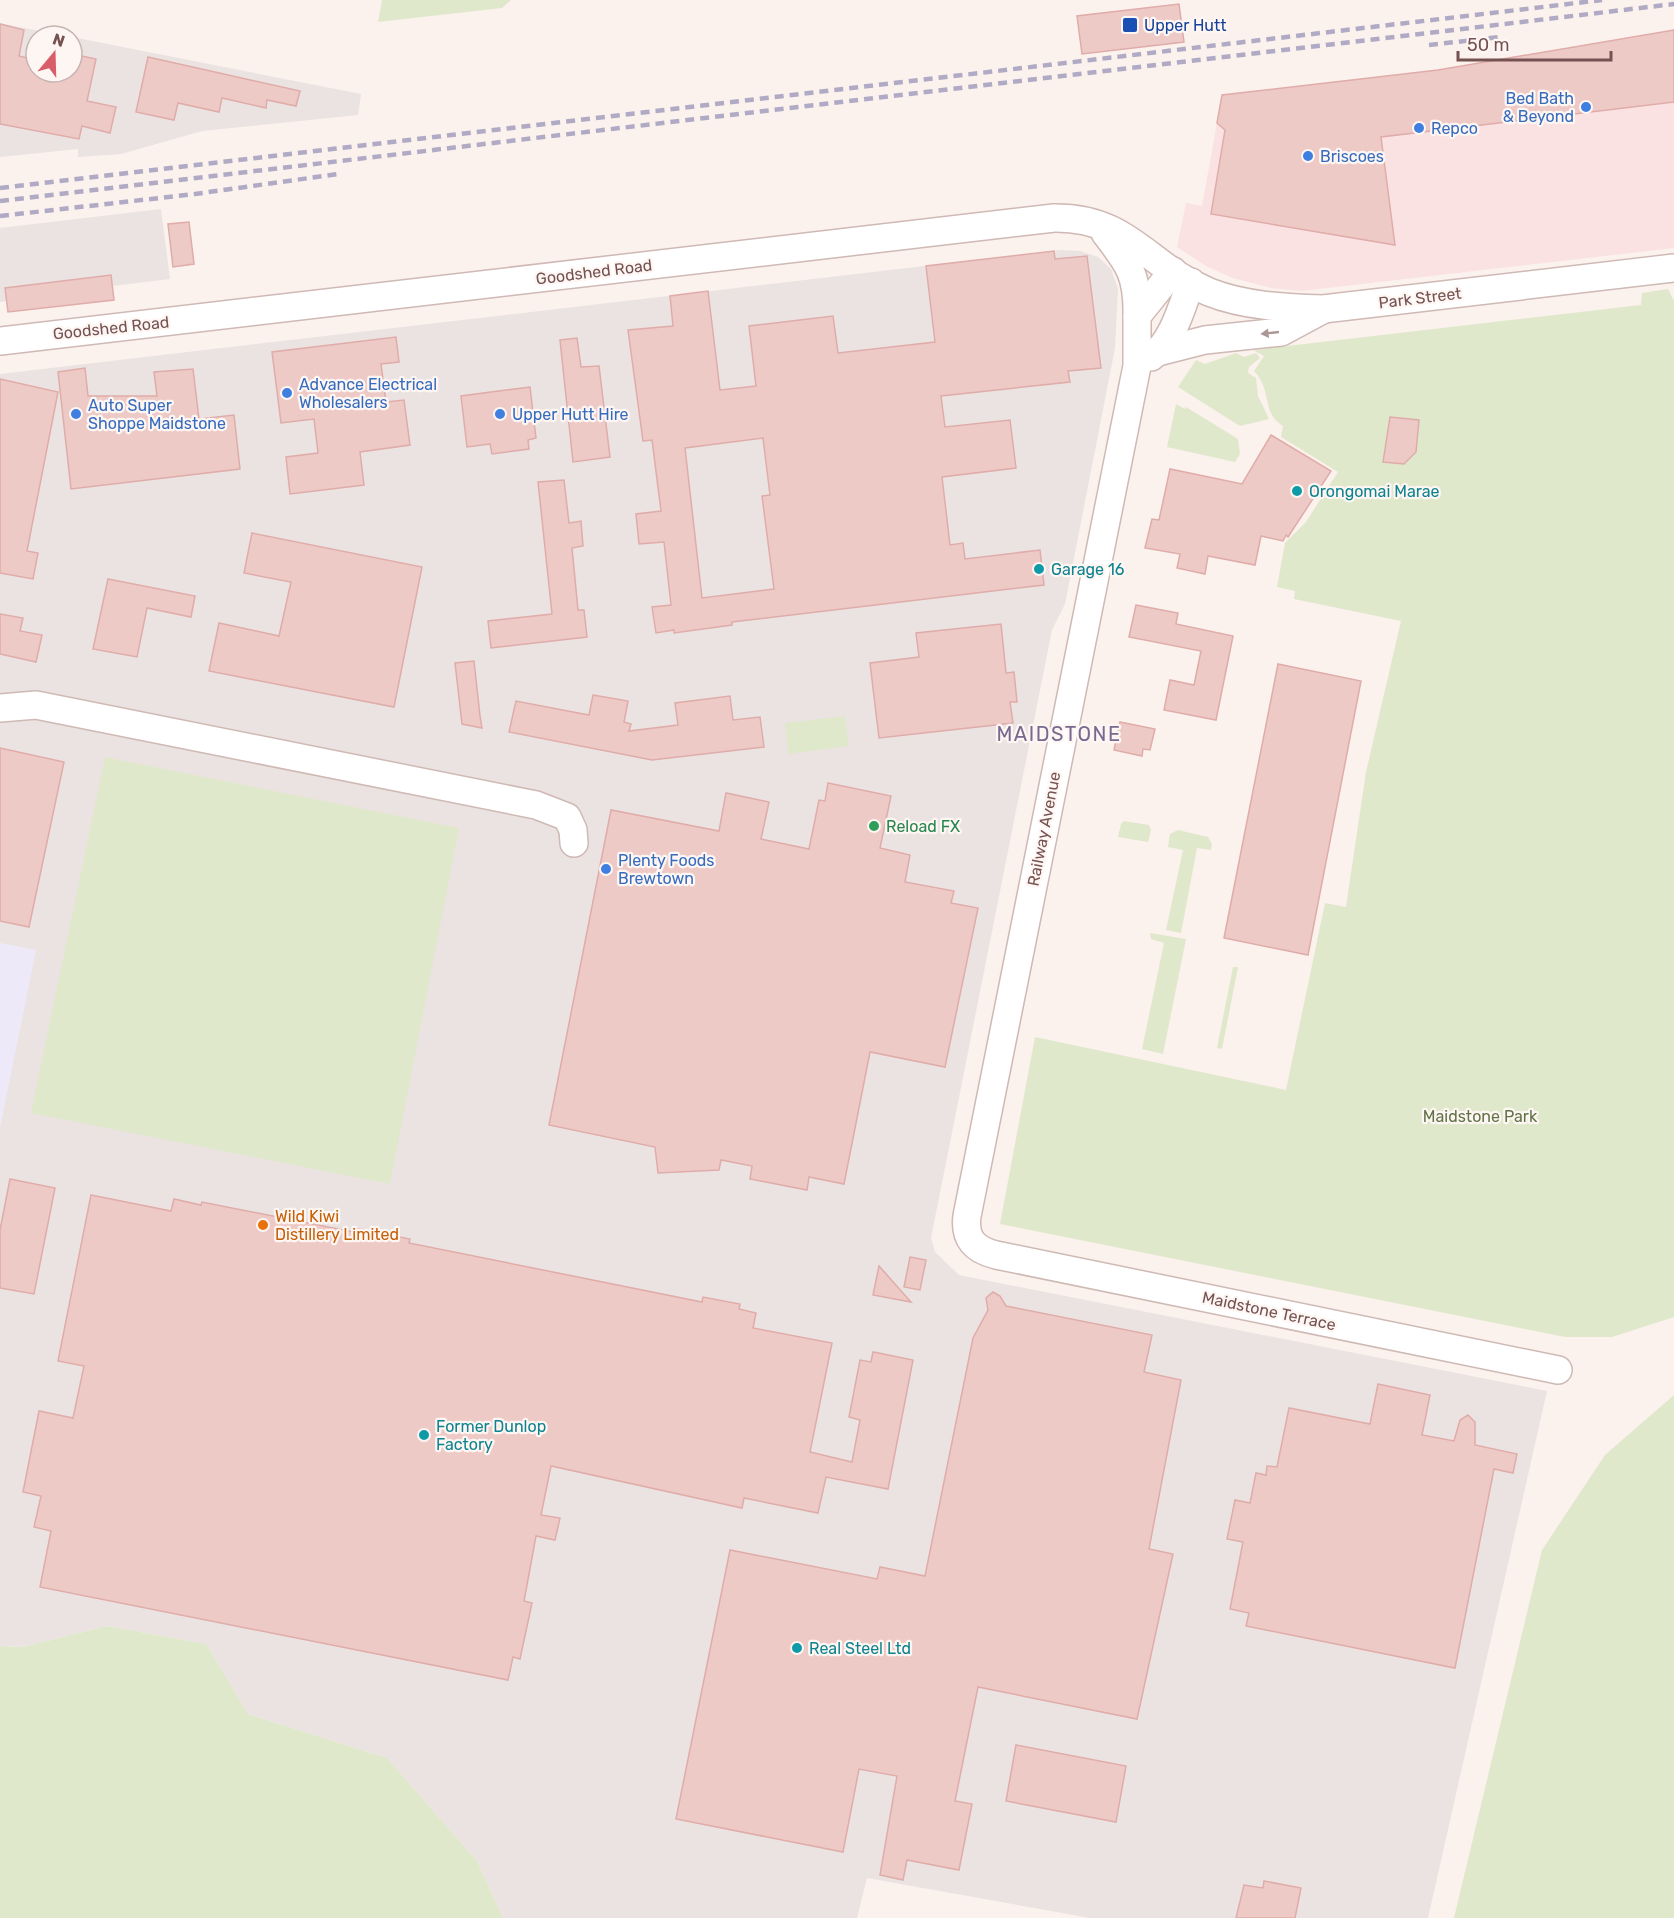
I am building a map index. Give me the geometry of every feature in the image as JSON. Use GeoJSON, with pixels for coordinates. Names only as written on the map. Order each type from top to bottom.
{"type":"FeatureCollection","features":[{"type":"Feature","properties":{"kind":"street","name":"Goodshed Road"},"geometry":{"type":"LineString","coordinates":[[0,341],[1047,219],[1079,219],[1097,222],[1115,231],[1182,277]]}},
{"type":"Feature","properties":{"kind":"street","name":"Railway Avenue"},"geometry":{"type":"LineString","coordinates":[[1097,222],[1130,266],[1137,291],[1137,316],[1148,359]]}},
{"type":"Feature","properties":{"kind":"street","name":"Park Street"},"geometry":{"type":"LineString","coordinates":[[1182,277],[1210,293],[1260,304],[1323,309],[1674,268]]}},
{"type":"Feature","properties":{"kind":"street","name":"Railway Avenue"},"geometry":{"type":"LineString","coordinates":[[981,1251],[967,1235],[967,1216],[1148,359],[1175,323],[1182,277]]}},
{"type":"Feature","properties":{"kind":"street"},"geometry":{"type":"LineString","coordinates":[[1137,316],[1182,277]]}},
{"type":"Feature","properties":{"kind":"street"},"geometry":{"type":"LineString","coordinates":[[1148,359],[1205,340],[1281,332],[1323,309]]}},
{"type":"Feature","properties":{"kind":"street"},"geometry":{"type":"LineString","coordinates":[[0,708],[36,705],[536,805],[567,817],[573,830],[574,843]]}},
{"type":"Feature","properties":{"kind":"street","name":"Maidstone Terrace"},"geometry":{"type":"LineString","coordinates":[[981,1251],[1558,1370]]}},
{"type":"Feature","properties":{"kind":"shaded area"},"geometry":{"type":"Polygon","coordinates":[[[0,23],[24,28],[24,84],[84,84],[84,39],[361,94],[358,115],[202,131],[121,154],[78,157],[78,149],[0,157],[0,23]]]}},
{"type":"Feature","properties":{"kind":"shaded area"},"geometry":{"type":"Polygon","coordinates":[[[1674,30],[1674,248],[1301,291],[1271,288],[1233,278],[1206,266],[1177,247],[1186,203],[1202,206],[1222,95],[1438,70],[1674,30]]]}},
{"type":"Feature","properties":{"kind":"shaded area"},"geometry":{"type":"Polygon","coordinates":[[[161,209],[170,279],[112,286],[114,300],[8,312],[7,301],[0,302],[0,228],[161,209]]]}},
{"type":"Feature","properties":{"kind":"shaded area"},"geometry":{"type":"Polygon","coordinates":[[[1061,250],[1080,251],[1098,257],[1111,269],[1118,289],[1115,348],[1065,604],[1052,630],[931,1238],[935,1252],[959,1275],[1547,1391],[1428,1918],[1090,1918],[867,1878],[857,1918],[503,1918],[477,1861],[387,1758],[248,1714],[206,1644],[107,1626],[23,1647],[0,1646],[0,374],[1061,250]]]}},
{"type":"Feature","properties":{"kind":"shaded area"},"geometry":{"type":"Polygon","coordinates":[[[0,943],[36,950],[0,1128],[0,943]]]}},
{"type":"Feature","properties":{"kind":"green space"},"geometry":{"type":"Polygon","coordinates":[[[382,0],[511,0],[502,8],[378,22],[382,0]]]}},
{"type":"Feature","properties":{"kind":"green space","name":"Maidstone Park"},"geometry":{"type":"Polygon","coordinates":[[[1668,289],[1674,301],[1674,1317],[1612,1337],[1565,1337],[1000,1224],[1035,1037],[1286,1090],[1325,903],[1346,907],[1366,772],[1401,621],[1294,599],[1295,591],[1277,587],[1285,543],[1306,522],[1338,472],[1281,437],[1283,426],[1272,415],[1263,386],[1254,371],[1264,356],[1253,350],[1641,305],[1642,293],[1668,289]]]}},
{"type":"Feature","properties":{"kind":"green space"},"geometry":{"type":"Polygon","coordinates":[[[1236,353],[1244,357],[1256,353],[1260,358],[1249,367],[1248,373],[1256,378],[1258,396],[1269,419],[1240,426],[1178,387],[1196,360],[1205,364],[1236,353]]]}},
{"type":"Feature","properties":{"kind":"green space"},"geometry":{"type":"Polygon","coordinates":[[[1176,404],[1185,409],[1186,407],[1238,439],[1240,454],[1235,462],[1167,447],[1176,404]]]}},
{"type":"Feature","properties":{"kind":"green space"},"geometry":{"type":"Polygon","coordinates":[[[845,716],[849,746],[788,754],[785,723],[845,716]]]}},
{"type":"Feature","properties":{"kind":"green space"},"geometry":{"type":"Polygon","coordinates":[[[105,757],[459,828],[390,1184],[31,1113],[105,757]]]}},
{"type":"Feature","properties":{"kind":"green space"},"geometry":{"type":"Polygon","coordinates":[[[1124,821],[1149,825],[1151,830],[1148,842],[1118,837],[1124,821]]]}},
{"type":"Feature","properties":{"kind":"green space"},"geometry":{"type":"Polygon","coordinates":[[[1178,830],[1208,837],[1212,844],[1211,850],[1197,848],[1181,933],[1166,930],[1183,850],[1168,847],[1170,834],[1178,830]]]}},
{"type":"Feature","properties":{"kind":"green space"},"geometry":{"type":"Polygon","coordinates":[[[1150,933],[1186,939],[1163,1054],[1142,1049],[1164,943],[1151,939],[1150,933]]]}},
{"type":"Feature","properties":{"kind":"green space"},"geometry":{"type":"Polygon","coordinates":[[[1233,967],[1238,967],[1222,1049],[1217,1048],[1233,967]]]}},
{"type":"Feature","properties":{"kind":"green space"},"geometry":{"type":"Polygon","coordinates":[[[1674,1395],[1674,1918],[1454,1918],[1542,1550],[1605,1455],[1674,1395]]]}},
{"type":"Feature","properties":{"kind":"green space"},"geometry":{"type":"Polygon","coordinates":[[[107,1626],[206,1644],[248,1714],[387,1758],[477,1861],[503,1918],[0,1918],[0,1646],[23,1647],[107,1626]]]}},
{"type":"Feature","properties":{"kind":"building","name":"Upper Hutt"},"geometry":{"type":"Polygon","coordinates":[[[1179,4],[1184,42],[1082,54],[1077,16],[1179,4]]]}},
{"type":"Feature","properties":{"kind":"building"},"geometry":{"type":"Polygon","coordinates":[[[0,24],[24,30],[19,56],[24,57],[24,84],[84,84],[84,56],[96,59],[87,101],[116,107],[110,133],[82,126],[79,139],[0,124],[0,24]]]}},
{"type":"Feature","properties":{"kind":"building"},"geometry":{"type":"Polygon","coordinates":[[[1674,30],[1674,102],[1381,137],[1395,245],[1211,214],[1225,130],[1217,123],[1222,95],[1438,70],[1674,30]]]}},
{"type":"Feature","properties":{"kind":"building"},"geometry":{"type":"Polygon","coordinates":[[[148,57],[300,91],[296,106],[267,100],[266,108],[222,98],[219,112],[178,103],[174,120],[136,112],[148,57]]]}},
{"type":"Feature","properties":{"kind":"building"},"geometry":{"type":"Polygon","coordinates":[[[189,222],[194,264],[173,267],[168,224],[189,222]]]}},
{"type":"Feature","properties":{"kind":"building"},"geometry":{"type":"Polygon","coordinates":[[[1054,251],[1055,259],[1087,256],[1101,368],[1068,371],[1070,382],[941,396],[945,427],[1010,420],[1016,468],[942,477],[950,545],[963,543],[965,559],[1040,550],[1044,585],[732,622],[732,625],[674,633],[674,630],[656,633],[652,607],[671,605],[664,542],[639,544],[636,514],[661,511],[652,440],[643,441],[628,330],[673,326],[670,296],[708,291],[720,390],[756,386],[749,326],[833,316],[838,353],[935,342],[926,266],[1054,251]],[[763,438],[685,448],[702,598],[774,589],[762,496],[770,495],[763,438]]]}},
{"type":"Feature","properties":{"kind":"building"},"geometry":{"type":"Polygon","coordinates":[[[111,275],[114,300],[8,312],[5,288],[111,275]]]}},
{"type":"Feature","properties":{"kind":"building"},"geometry":{"type":"Polygon","coordinates":[[[396,337],[399,362],[381,364],[386,402],[404,400],[410,445],[360,452],[364,485],[290,494],[286,457],[318,453],[314,419],[281,423],[272,352],[396,337]]]}},
{"type":"Feature","properties":{"kind":"building"},"geometry":{"type":"Polygon","coordinates":[[[577,338],[581,367],[599,366],[610,457],[573,462],[560,340],[577,338]]]}},
{"type":"Feature","properties":{"kind":"building"},"geometry":{"type":"Polygon","coordinates":[[[85,368],[88,396],[157,396],[154,372],[193,369],[199,419],[234,415],[240,469],[71,489],[58,372],[85,368]]]}},
{"type":"Feature","properties":{"kind":"building"},"geometry":{"type":"Polygon","coordinates":[[[0,379],[58,392],[27,551],[38,553],[33,579],[0,573],[0,379]]]}},
{"type":"Feature","properties":{"kind":"building"},"geometry":{"type":"Polygon","coordinates":[[[530,387],[536,438],[528,440],[529,449],[492,454],[490,444],[467,447],[461,396],[530,387]]]}},
{"type":"Feature","properties":{"kind":"building"},"geometry":{"type":"Polygon","coordinates":[[[1390,417],[1419,420],[1416,452],[1404,464],[1383,462],[1390,417]]]}},
{"type":"Feature","properties":{"kind":"building"},"geometry":{"type":"Polygon","coordinates":[[[1271,435],[1331,471],[1288,537],[1286,535],[1283,541],[1261,536],[1255,565],[1208,556],[1205,574],[1177,568],[1180,554],[1145,548],[1152,519],[1159,520],[1170,469],[1242,484],[1271,435]]]}},
{"type":"Feature","properties":{"kind":"building"},"geometry":{"type":"Polygon","coordinates":[[[564,480],[569,523],[581,521],[583,546],[572,548],[578,610],[584,610],[587,637],[491,648],[488,621],[552,614],[538,482],[564,480]]]}},
{"type":"Feature","properties":{"kind":"building"},"geometry":{"type":"Polygon","coordinates":[[[252,533],[422,567],[394,707],[209,671],[219,623],[279,636],[291,582],[244,573],[252,533]]]}},
{"type":"Feature","properties":{"kind":"building"},"geometry":{"type":"Polygon","coordinates":[[[108,579],[195,596],[191,617],[147,608],[137,657],[93,649],[108,579]]]}},
{"type":"Feature","properties":{"kind":"building"},"geometry":{"type":"Polygon","coordinates":[[[1136,605],[1178,613],[1176,624],[1233,636],[1216,720],[1164,710],[1170,680],[1194,685],[1201,651],[1129,637],[1136,605]]]}},
{"type":"Feature","properties":{"kind":"building"},"geometry":{"type":"Polygon","coordinates":[[[0,614],[23,618],[20,631],[42,635],[36,662],[0,654],[0,614]]]}},
{"type":"Feature","properties":{"kind":"building"},"geometry":{"type":"Polygon","coordinates":[[[1001,624],[1006,673],[1014,672],[1017,702],[1010,702],[1013,723],[879,738],[870,663],[919,657],[916,633],[1001,624]]]}},
{"type":"Feature","properties":{"kind":"building"},"geometry":{"type":"Polygon","coordinates":[[[474,661],[482,728],[462,724],[455,663],[474,661]]]}},
{"type":"Feature","properties":{"kind":"building"},"geometry":{"type":"Polygon","coordinates":[[[1278,664],[1361,681],[1308,955],[1224,938],[1278,664]]]}},
{"type":"Feature","properties":{"kind":"building"},"geometry":{"type":"Polygon","coordinates":[[[593,695],[628,701],[624,722],[631,724],[629,731],[678,725],[675,703],[730,696],[733,720],[760,717],[764,747],[652,760],[509,732],[516,701],[589,715],[593,695]]]}},
{"type":"Feature","properties":{"kind":"building"},"geometry":{"type":"Polygon","coordinates":[[[1120,722],[1155,729],[1150,750],[1143,749],[1142,756],[1114,750],[1120,722]]]}},
{"type":"Feature","properties":{"kind":"building"},"geometry":{"type":"Polygon","coordinates":[[[0,748],[64,762],[29,927],[0,921],[0,748]]]}},
{"type":"Feature","properties":{"kind":"building"},"geometry":{"type":"Polygon","coordinates":[[[828,783],[891,796],[880,848],[910,855],[905,882],[954,891],[951,903],[978,908],[945,1067],[870,1052],[844,1184],[809,1177],[807,1190],[750,1179],[752,1166],[721,1160],[719,1170],[658,1173],[655,1147],[549,1125],[611,810],[719,831],[726,793],[769,802],[761,839],[809,849],[819,800],[825,801],[828,783]]]}},
{"type":"Feature","properties":{"kind":"building"},"geometry":{"type":"Polygon","coordinates":[[[10,1179],[55,1188],[34,1294],[0,1288],[0,1230],[10,1179]]]}},
{"type":"Feature","properties":{"kind":"building","name":"Former Dunlop Factory"},"geometry":{"type":"Polygon","coordinates":[[[91,1195],[171,1211],[174,1199],[201,1205],[202,1202],[353,1232],[354,1228],[410,1239],[409,1243],[702,1302],[703,1297],[740,1304],[739,1309],[756,1313],[753,1328],[832,1343],[810,1452],[852,1462],[860,1420],[849,1417],[860,1360],[871,1362],[873,1352],[913,1360],[888,1489],[826,1477],[818,1513],[744,1498],[742,1508],[551,1466],[541,1515],[560,1518],[555,1540],[536,1536],[524,1601],[532,1603],[520,1659],[513,1657],[508,1680],[40,1587],[51,1531],[34,1527],[41,1496],[23,1492],[39,1411],[73,1418],[84,1366],[58,1361],[91,1195]]]}},
{"type":"Feature","properties":{"kind":"building"},"geometry":{"type":"Polygon","coordinates":[[[910,1257],[926,1260],[920,1290],[904,1287],[910,1257]]]}},
{"type":"Feature","properties":{"kind":"building"},"geometry":{"type":"Polygon","coordinates":[[[879,1266],[911,1302],[873,1295],[879,1266]]]}},
{"type":"Feature","properties":{"kind":"building"},"geometry":{"type":"Polygon","coordinates":[[[993,1292],[1000,1296],[1006,1306],[1152,1335],[1144,1372],[1181,1380],[1149,1549],[1173,1554],[1137,1719],[978,1687],[955,1801],[972,1804],[959,1870],[907,1860],[903,1880],[880,1875],[897,1776],[859,1769],[843,1852],[676,1819],[730,1550],[877,1579],[880,1567],[925,1576],[973,1338],[988,1310],[986,1298],[993,1292]]]}},
{"type":"Feature","properties":{"kind":"building"},"geometry":{"type":"Polygon","coordinates":[[[1378,1384],[1430,1395],[1422,1435],[1454,1441],[1460,1420],[1468,1415],[1475,1422],[1475,1445],[1517,1454],[1513,1473],[1494,1469],[1455,1668],[1246,1626],[1249,1613],[1230,1609],[1243,1542],[1227,1539],[1235,1500],[1250,1503],[1256,1473],[1266,1475],[1267,1466],[1277,1467],[1289,1408],[1370,1424],[1378,1384]]]}},
{"type":"Feature","properties":{"kind":"building"},"geometry":{"type":"Polygon","coordinates":[[[1016,1745],[1126,1766],[1116,1822],[1006,1801],[1016,1745]]]}},
{"type":"Feature","properties":{"kind":"building"},"geometry":{"type":"Polygon","coordinates":[[[1264,1881],[1301,1888],[1295,1918],[1236,1918],[1244,1885],[1263,1888],[1264,1881]]]}},
{"type":"Feature","properties":{"kind":"railway"},"geometry":{"type":"LineString","coordinates":[[0,188],[1602,0]]}},
{"type":"Feature","properties":{"kind":"railway"},"geometry":{"type":"LineString","coordinates":[[0,201],[1674,4]]}},
{"type":"Feature","properties":{"kind":"railway"},"geometry":{"type":"LineString","coordinates":[[1429,45],[1500,37]]}},
{"type":"Feature","properties":{"kind":"railway"},"geometry":{"type":"LineString","coordinates":[[0,216],[195,194],[338,174]]}},
{"type":"Feature","properties":{"kind":"place","name":"Upper Hutt"},"geometry":{"type":"Point","coordinates":[1130,25]}},
{"type":"Feature","properties":{"kind":"place","name":"Bed Bath & Beyond"},"geometry":{"type":"Point","coordinates":[1586,107]}},
{"type":"Feature","properties":{"kind":"place","name":"Repco"},"geometry":{"type":"Point","coordinates":[1419,128]}},
{"type":"Feature","properties":{"kind":"place","name":"Briscoes"},"geometry":{"type":"Point","coordinates":[1308,156]}},
{"type":"Feature","properties":{"kind":"place","name":"Advance Electrical Wholesalers"},"geometry":{"type":"Point","coordinates":[287,393]}},
{"type":"Feature","properties":{"kind":"place","name":"Auto Super Shoppe Maidstone"},"geometry":{"type":"Point","coordinates":[76,414]}},
{"type":"Feature","properties":{"kind":"place","name":"Upper Hutt Hire"},"geometry":{"type":"Point","coordinates":[500,414]}},
{"type":"Feature","properties":{"kind":"place","name":"Orongomai Marae"},"geometry":{"type":"Point","coordinates":[1297,491]}},
{"type":"Feature","properties":{"kind":"place","name":"Garage 16"},"geometry":{"type":"Point","coordinates":[1039,569]}},
{"type":"Feature","properties":{"kind":"place","name":"Reload FX"},"geometry":{"type":"Point","coordinates":[874,826]}},
{"type":"Feature","properties":{"kind":"place","name":"Plenty Foods Brewtown"},"geometry":{"type":"Point","coordinates":[606,869]}},
{"type":"Feature","properties":{"kind":"place","name":"Wild Kiwi Distillery Limited"},"geometry":{"type":"Point","coordinates":[263,1225]}},
{"type":"Feature","properties":{"kind":"place","name":"Former Dunlop Factory"},"geometry":{"type":"Point","coordinates":[424,1435]}},
{"type":"Feature","properties":{"kind":"place","name":"Real Steel Ltd"},"geometry":{"type":"Point","coordinates":[797,1648]}},
{"type":"Feature","properties":{"kind":"district","name":"MAIDSTONE"},"geometry":{"type":"Point","coordinates":[1059,734]}}]}
